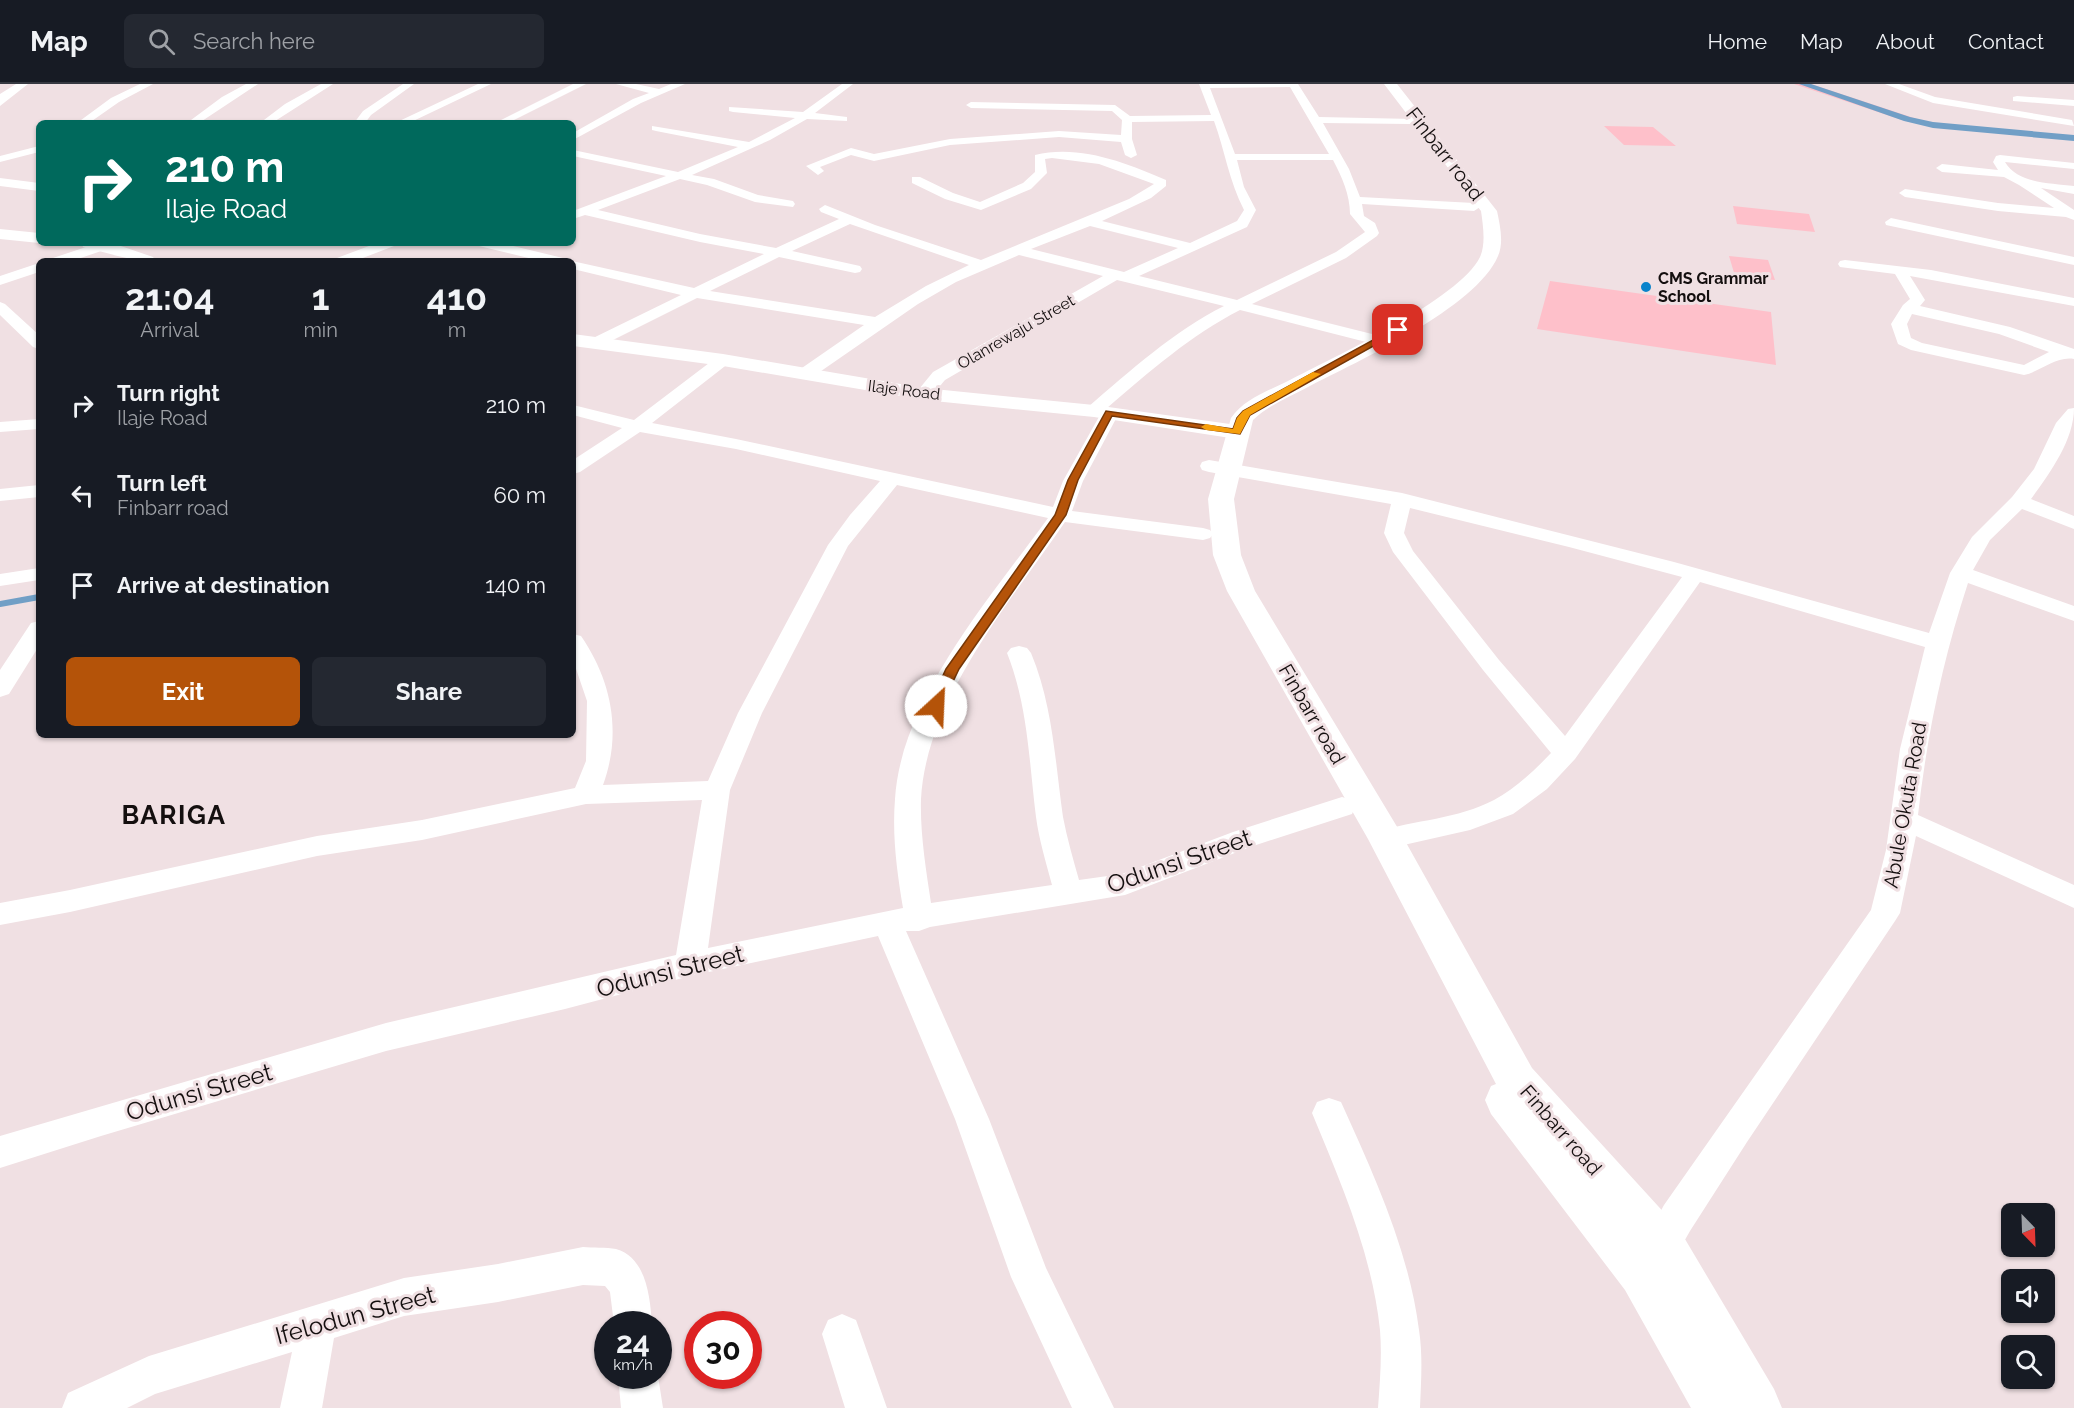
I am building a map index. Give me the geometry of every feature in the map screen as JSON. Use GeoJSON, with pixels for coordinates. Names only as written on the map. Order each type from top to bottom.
{"type":"FeatureCollection","features":[{"type":"Feature","properties":{"kind":"main road","name":"Finbarr road"},"geometry":{"type":"LineString","coordinates":[[1380,84],[1474,207],[1478,226],[1475,255],[1456,280],[1432,299],[1370,338],[1234,406],[1225,413],[1227,430],[1234,451],[1219,468],[1203,534],[1207,555],[1224,592],[1342,807],[1367,844],[1495,1084],[1642,1273],[1721,1408]]}},
{"type":"Feature","properties":{"kind":"main road","name":"Finbarr road"},"geometry":{"type":"LineString","coordinates":[[1227,430],[1246,413],[1377,342],[1452,297],[1480,271],[1489,257],[1492,227],[1490,212],[1390,84]]}},
{"type":"Feature","properties":{"kind":"main road","name":"Finbarr road"},"geometry":{"type":"LineString","coordinates":[[1219,468],[1223,536],[1227,555],[1241,591],[1386,839],[1517,1081],[1662,1246],[1755,1408]]}},
{"type":"Feature","properties":{"kind":"street"},"geometry":{"type":"LineString","coordinates":[[1,99],[23,84]]}},
{"type":"Feature","properties":{"kind":"street"},"geometry":{"type":"LineString","coordinates":[[86,120],[115,100],[148,84]]}},
{"type":"Feature","properties":{"kind":"street"},"geometry":{"type":"LineString","coordinates":[[196,120],[253,84]]}},
{"type":"Feature","properties":{"kind":"street"},"geometry":{"type":"LineString","coordinates":[[269,120],[328,84]]}},
{"type":"Feature","properties":{"kind":"street"},"geometry":{"type":"LineString","coordinates":[[361,120],[367,113],[409,84]]}},
{"type":"Feature","properties":{"kind":"street"},"geometry":{"type":"LineString","coordinates":[[407,120],[486,84]]}},
{"type":"Feature","properties":{"kind":"street"},"geometry":{"type":"LineString","coordinates":[[506,120],[581,84]]}},
{"type":"Feature","properties":{"kind":"street"},"geometry":{"type":"LineString","coordinates":[[621,84],[661,92]]}},
{"type":"Feature","properties":{"kind":"street"},"geometry":{"type":"LineString","coordinates":[[576,135],[637,101],[682,84]]}},
{"type":"Feature","properties":{"kind":"street"},"geometry":{"type":"LineString","coordinates":[[579,213],[748,145],[806,116],[848,84]]}},
{"type":"Feature","properties":{"kind":"street"},"geometry":{"type":"LineString","coordinates":[[1094,1408],[1030,1276],[972,1119],[903,920],[908,847],[908,797],[919,742],[952,669],[1060,515],[1102,412],[1145,366],[1199,327],[1238,304],[1341,255],[1372,233],[1370,226],[1359,219],[1356,214],[1358,207],[1356,200],[1335,157],[1316,120],[1293,84],[1204,84],[1231,157],[1335,157]]}},
{"type":"Feature","properties":{"kind":"street"},"geometry":{"type":"LineString","coordinates":[[1890,84],[1927,99],[2072,123]]}},
{"type":"Feature","properties":{"kind":"street"},"geometry":{"type":"LineString","coordinates":[[2030,88],[2074,103]]}},
{"type":"Feature","properties":{"kind":"street"},"geometry":{"type":"LineString","coordinates":[[1949,103],[1950,96],[1961,94],[1991,98]]}},
{"type":"Feature","properties":{"kind":"street"},"geometry":{"type":"LineString","coordinates":[[2003,99],[2074,103]]}},
{"type":"Feature","properties":{"kind":"street"},"geometry":{"type":"LineString","coordinates":[[971,105],[1115,108],[1127,119],[1218,118]]}},
{"type":"Feature","properties":{"kind":"street"},"geometry":{"type":"LineString","coordinates":[[733,109],[843,119]]}},
{"type":"Feature","properties":{"kind":"street"},"geometry":{"type":"LineString","coordinates":[[1127,119],[1126,139],[1136,167],[1135,172]]}},
{"type":"Feature","properties":{"kind":"street"},"geometry":{"type":"LineString","coordinates":[[1316,120],[1410,121]]}},
{"type":"Feature","properties":{"kind":"street"},"geometry":{"type":"LineString","coordinates":[[656,128],[748,145]]}},
{"type":"Feature","properties":{"kind":"street"},"geometry":{"type":"LineString","coordinates":[[818,171],[812,166],[846,152],[855,152],[874,158],[950,142],[1059,134],[1126,139]]}},
{"type":"Feature","properties":{"kind":"street"},"geometry":{"type":"LineString","coordinates":[[922,136],[950,142]]}},
{"type":"Feature","properties":{"kind":"street"},"geometry":{"type":"LineString","coordinates":[[0,159],[36,150]]}},
{"type":"Feature","properties":{"kind":"street"},"geometry":{"type":"LineString","coordinates":[[576,154],[721,185],[755,198],[789,204]]}},
{"type":"Feature","properties":{"kind":"street"},"geometry":{"type":"LineString","coordinates":[[805,374],[876,322],[916,298],[981,265],[1092,222],[1162,185],[1160,182],[1135,172],[1079,155],[1042,155],[1039,157],[1041,173],[1033,182],[1007,196],[981,206],[949,196],[916,180]]}},
{"type":"Feature","properties":{"kind":"street","name":"Olanrewaju Street"},"geometry":{"type":"LineString","coordinates":[[924,394],[939,376],[1118,277],[1192,248],[1235,228],[1246,218],[1250,210],[1238,187],[1231,157]]}},
{"type":"Feature","properties":{"kind":"street"},"geometry":{"type":"LineString","coordinates":[[2006,174],[1999,162],[2000,158],[2074,166]]}},
{"type":"Feature","properties":{"kind":"street"},"geometry":{"type":"LineString","coordinates":[[1941,168],[2006,174],[2023,182],[2071,214]]}},
{"type":"Feature","properties":{"kind":"street"},"geometry":{"type":"LineString","coordinates":[[0,182],[36,187]]}},
{"type":"Feature","properties":{"kind":"street"},"geometry":{"type":"LineString","coordinates":[[2023,182],[2074,190]]}},
{"type":"Feature","properties":{"kind":"street"},"geometry":{"type":"LineString","coordinates":[[1905,194],[2071,214]]}},
{"type":"Feature","properties":{"kind":"street"},"geometry":{"type":"LineString","coordinates":[[1356,200],[1474,207]]}},
{"type":"Feature","properties":{"kind":"street"},"geometry":{"type":"LineString","coordinates":[[825,209],[981,265]]}},
{"type":"Feature","properties":{"kind":"street"},"geometry":{"type":"LineString","coordinates":[[579,213],[855,269]]}},
{"type":"Feature","properties":{"kind":"street"},"geometry":{"type":"LineString","coordinates":[[595,343],[778,252],[850,219]]}},
{"type":"Feature","properties":{"kind":"street"},"geometry":{"type":"LineString","coordinates":[[1092,222],[1192,248]]}},
{"type":"Feature","properties":{"kind":"street"},"geometry":{"type":"LineString","coordinates":[[1891,222],[2074,261]]}},
{"type":"Feature","properties":{"kind":"street"},"geometry":{"type":"LineString","coordinates":[[0,234],[36,238]]}},
{"type":"Feature","properties":{"kind":"street"},"geometry":{"type":"LineString","coordinates":[[65,258],[92,246]]}},
{"type":"Feature","properties":{"kind":"street"},"geometry":{"type":"LineString","coordinates":[[104,246],[140,258]]}},
{"type":"Feature","properties":{"kind":"street"},"geometry":{"type":"LineString","coordinates":[[350,258],[380,246]]}},
{"type":"Feature","properties":{"kind":"street"},"geometry":{"type":"LineString","coordinates":[[501,246],[547,258]]}},
{"type":"Feature","properties":{"kind":"street"},"geometry":{"type":"LineString","coordinates":[[1017,250],[1370,338]]}},
{"type":"Feature","properties":{"kind":"street"},"geometry":{"type":"LineString","coordinates":[[1845,264],[1899,269],[2074,302]]}},
{"type":"Feature","properties":{"kind":"street"},"geometry":{"type":"LineString","coordinates":[[576,266],[618,278],[694,293],[876,322]]}},
{"type":"Feature","properties":{"kind":"street"},"geometry":{"type":"LineString","coordinates":[[0,281],[36,268]]}},
{"type":"Feature","properties":{"kind":"street"},"geometry":{"type":"LineString","coordinates":[[1899,269],[1918,300],[1908,308],[1899,324],[1904,341],[1917,347],[2024,370],[2036,368],[2054,353],[2068,353]]}},
{"type":"Feature","properties":{"kind":"street"},"geometry":{"type":"LineString","coordinates":[[0,307],[36,341]]}},
{"type":"Feature","properties":{"kind":"street"},"geometry":{"type":"LineString","coordinates":[[1908,308],[2004,330],[2068,353]]}},
{"type":"Feature","properties":{"kind":"street","name":"Ilaje Road"},"geometry":{"type":"LineString","coordinates":[[576,340],[723,360],[924,394],[1102,412],[1227,430]]}},
{"type":"Feature","properties":{"kind":"street"},"geometry":{"type":"LineString","coordinates":[[576,466],[637,426],[723,360]]}},
{"type":"Feature","properties":{"kind":"street"},"geometry":{"type":"LineString","coordinates":[[576,411],[637,426],[736,444],[1060,515],[1203,534]]}},
{"type":"Feature","properties":{"kind":"street","name":"Abule Okuta Road"},"geometry":{"type":"LineString","coordinates":[[1642,1273],[1662,1246],[1677,1218],[1747,1113],[1885,913],[1905,820],[1913,749],[1937,644],[1961,573],[1982,537],[2019,501],[2043,470],[2062,427],[2074,413]]}},
{"type":"Feature","properties":{"kind":"street"},"geometry":{"type":"LineString","coordinates":[[0,427],[36,424]]}},
{"type":"Feature","properties":{"kind":"street"},"geometry":{"type":"LineString","coordinates":[[1219,468],[1286,477],[1402,499],[1695,574],[1937,644]]}},
{"type":"Feature","properties":{"kind":"street"},"geometry":{"type":"LineString","coordinates":[[690,964],[717,790],[750,713],[838,545],[856,519],[892,479]]}},
{"type":"Feature","properties":{"kind":"street"},"geometry":{"type":"LineString","coordinates":[[0,495],[36,491]]}},
{"type":"Feature","properties":{"kind":"street"},"geometry":{"type":"LineString","coordinates":[[1402,499],[1394,533],[1403,552],[1491,665],[1566,753]]}},
{"type":"Feature","properties":{"kind":"street"},"geometry":{"type":"LineString","coordinates":[[2019,501],[2074,523]]}},
{"type":"Feature","properties":{"kind":"street"},"geometry":{"type":"LineString","coordinates":[[2048,513],[2074,515]]}},
{"type":"Feature","properties":{"kind":"street"},"geometry":{"type":"LineString","coordinates":[[1961,573],[2074,614]]}},
{"type":"Feature","properties":{"kind":"street"},"geometry":{"type":"LineString","coordinates":[[0,580],[36,574]]}},
{"type":"Feature","properties":{"kind":"street"},"geometry":{"type":"LineString","coordinates":[[1386,839],[1460,823],[1503,807],[1538,783],[1566,753],[1695,574]]}},
{"type":"Feature","properties":{"kind":"street"},"geometry":{"type":"LineString","coordinates":[[0,689],[36,633]]}},
{"type":"Feature","properties":{"kind":"street"},"geometry":{"type":"LineString","coordinates":[[1019,653],[1038,704],[1050,819],[1069,894]]}},
{"type":"Feature","properties":{"kind":"street"},"geometry":{"type":"LineString","coordinates":[[580,665],[599,701],[599,761],[586,795]]}},
{"type":"Feature","properties":{"kind":"street"},"geometry":{"type":"LineString","coordinates":[[0,914],[70,901],[317,846],[422,830],[586,795],[717,790]]}},
{"type":"Feature","properties":{"kind":"street","name":"Odunsi Street"},"geometry":{"type":"LineString","coordinates":[[0,1152],[101,1120],[386,1037],[565,996],[690,964],[903,920],[1125,884],[1244,839],[1342,807]]}},
{"type":"Feature","properties":{"kind":"street"},"geometry":{"type":"LineString","coordinates":[[1905,820],[2074,897]]}},
{"type":"Feature","properties":{"kind":"street"},"geometry":{"type":"LineString","coordinates":[[1329,1113],[1371,1212],[1395,1290],[1403,1379],[1399,1408]]}},
{"type":"Feature","properties":{"kind":"street","name":"Ifelodun Street"},"geometry":{"type":"LineString","coordinates":[[83,1408],[149,1376],[404,1297],[583,1266],[615,1268],[628,1285],[631,1311]]}},
{"type":"Feature","properties":{"kind":"street"},"geometry":{"type":"LineString","coordinates":[[301,1408],[317,1324]]}},
{"type":"Feature","properties":{"kind":"street"},"geometry":{"type":"LineString","coordinates":[[842,1334],[866,1408]]}},
{"type":"Feature","properties":{"kind":"street"},"geometry":{"type":"LineString","coordinates":[[640,1389],[642,1408]]}},
{"type":"Feature","properties":{"kind":"shaded area"},"geometry":{"type":"Polygon","coordinates":[[[1794,84],[1811,84],[1923,121],[1918,123],[1902,120],[1794,84]]]}},
{"type":"Feature","properties":{"kind":"shaded area"},"geometry":{"type":"Polygon","coordinates":[[[1604,126],[1653,127],[1676,146],[1624,145],[1604,126]]]}},
{"type":"Feature","properties":{"kind":"shaded area"},"geometry":{"type":"Polygon","coordinates":[[[1733,206],[1809,214],[1815,232],[1737,224],[1733,206]]]}},
{"type":"Feature","properties":{"kind":"shaded area"},"geometry":{"type":"Polygon","coordinates":[[[1729,256],[1768,260],[1775,280],[1735,276],[1729,256]]]}},
{"type":"Feature","properties":{"kind":"shaded area"},"geometry":{"type":"Polygon","coordinates":[[[1550,281],[1771,312],[1776,365],[1537,329],[1550,281]]]}},
{"type":"Feature","properties":{"kind":"waterway"},"geometry":{"type":"LineString","coordinates":[[1803,84],[1907,119],[1933,125],[2074,138]]}},
{"type":"Feature","properties":{"kind":"waterway"},"geometry":{"type":"LineString","coordinates":[[0,604],[36,598]]}},
{"type":"Feature","properties":{"kind":"slow traffic"},"geometry":{"type":"LineString","coordinates":[[1206,427],[1237,432],[1246,413],[1316,374]]}},
{"type":"Feature","properties":{"kind":"place","name":"CMS Grammar School"},"geometry":{"type":"Point","coordinates":[1646,287]}},
{"type":"Feature","properties":{"kind":"district","name":"BARIGA"},"geometry":{"type":"Point","coordinates":[174,815]}},
{"type":"Feature","properties":{"kind":"route"},"geometry":{"type":"LineString","coordinates":[[936,706],[952,669],[1060,515],[1073,480],[1110,413],[1237,432],[1246,413],[1398,330]]}}]}
